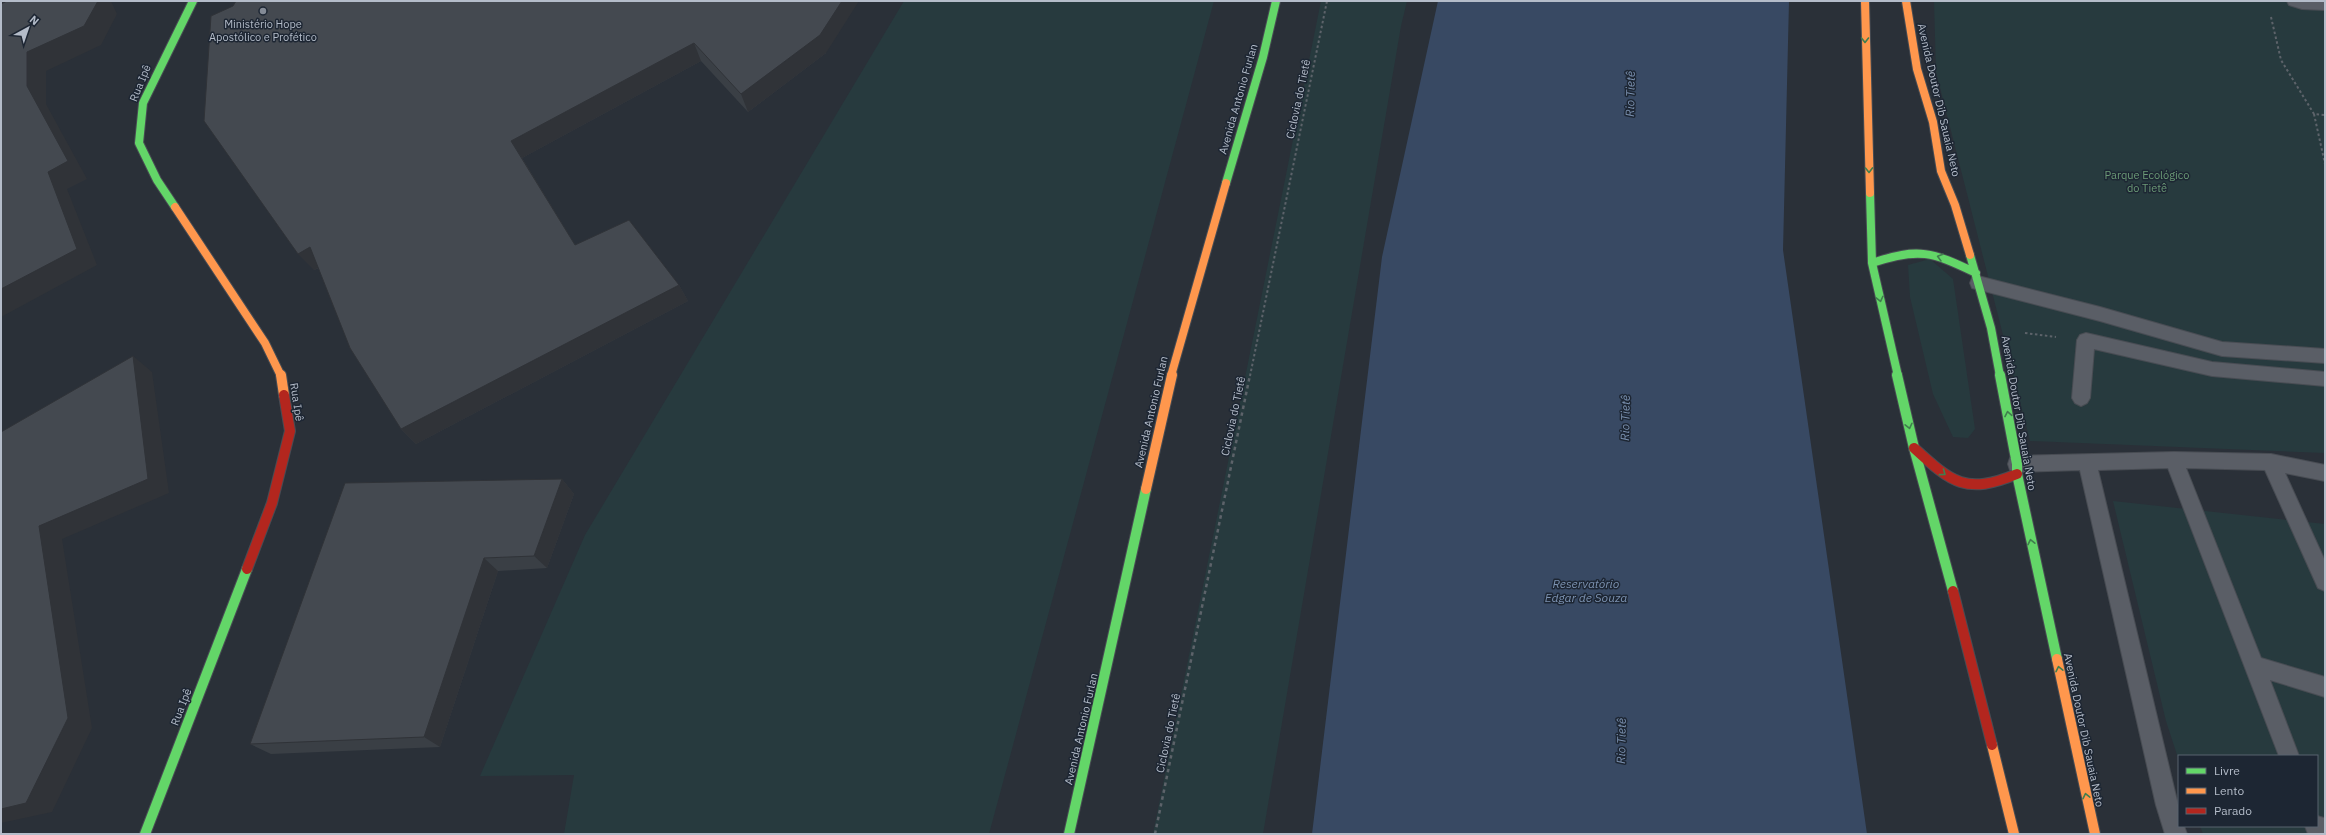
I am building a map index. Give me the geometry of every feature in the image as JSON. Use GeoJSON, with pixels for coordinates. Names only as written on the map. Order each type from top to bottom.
{"type":"FeatureCollection","features":[{"type":"Feature","properties":{"kind":"main road","name":"Rua Ipê"},"geometry":{"type":"LineString","coordinates":[[145,834],[272,503],[290,431],[281,376],[266,342],[157,180],[139,143],[143,103],[193,1]]}},
{"type":"Feature","properties":{"kind":"main road","name":"Avenida Antonio Furlan"},"geometry":{"type":"LineString","coordinates":[[1069,834],[1177,351],[1263,57],[1276,1]]}},
{"type":"Feature","properties":{"kind":"main road"},"geometry":{"type":"LineString","coordinates":[[1865,1],[1872,263],[1914,448],[1935,520],[2014,834]]}},
{"type":"Feature","properties":{"kind":"main road","name":"Avenida Doutor Dib Sauaia Neto"},"geometry":{"type":"LineString","coordinates":[[1906,1],[1917,69],[1932,122],[1941,170],[1955,205],[1962,235],[1977,278],[1991,328],[2017,469],[2095,834]]}},
{"type":"Feature","properties":{"kind":"main road"},"geometry":{"type":"LineString","coordinates":[[1872,263],[1897,254],[1918,251],[1946,259],[1977,278]]}},
{"type":"Feature","properties":{"kind":"main road"},"geometry":{"type":"LineString","coordinates":[[1914,448],[1947,476],[1964,486],[1978,488],[2002,482],[2017,469]]}},
{"type":"Feature","properties":{"kind":"lane"},"geometry":{"type":"LineString","coordinates":[[2294,1],[2302,4],[2325,5]]}},
{"type":"Feature","properties":{"kind":"lane"},"geometry":{"type":"LineString","coordinates":[[1977,278],[2222,349],[2325,356]]}},
{"type":"Feature","properties":{"kind":"lane"},"geometry":{"type":"LineString","coordinates":[[2081,398],[2086,340],[2212,369],[2325,379]]}},
{"type":"Feature","properties":{"kind":"lane"},"geometry":{"type":"LineString","coordinates":[[2017,469],[2087,462],[2174,460],[2271,462],[2325,473]]}},
{"type":"Feature","properties":{"kind":"lane"},"geometry":{"type":"LineString","coordinates":[[2174,460],[2256,666],[2289,755]]}},
{"type":"Feature","properties":{"kind":"lane"},"geometry":{"type":"LineString","coordinates":[[2087,462],[2167,805],[2176,834]]}},
{"type":"Feature","properties":{"kind":"lane"},"geometry":{"type":"LineString","coordinates":[[2271,462],[2325,582]]}},
{"type":"Feature","properties":{"kind":"lane"},"geometry":{"type":"LineString","coordinates":[[2256,666],[2325,687]]}},
{"type":"Feature","properties":{"kind":"path","name":"Ciclovia do Tietê"},"geometry":{"type":"LineString","coordinates":[[1155,834],[1327,1]]}},
{"type":"Feature","properties":{"kind":"path"},"geometry":{"type":"LineString","coordinates":[[2271,14],[2281,60],[2314,114],[2325,164]]}},
{"type":"Feature","properties":{"kind":"path"},"geometry":{"type":"LineString","coordinates":[[2314,114],[2325,115]]}},
{"type":"Feature","properties":{"kind":"path"},"geometry":{"type":"LineString","coordinates":[[1991,328],[2086,340]]}},
{"type":"Feature","properties":{"kind":"green space"},"geometry":{"type":"Polygon","coordinates":[[[904,1],[1214,1],[989,834],[564,834],[574,775],[480,776],[585,535],[904,1]]]}},
{"type":"Feature","properties":{"kind":"green space"},"geometry":{"type":"Polygon","coordinates":[[[1321,1],[1407,1],[1401,26],[1263,834],[1153,834],[1321,1]]]}},
{"type":"Feature","properties":{"kind":"green space","name":"Parque Ecológico do Tietê"},"geometry":{"type":"Polygon","coordinates":[[[1934,1],[2325,1],[2325,453],[2030,441],[1936,72],[1934,1]]]}},
{"type":"Feature","properties":{"kind":"green space"},"geometry":{"type":"Polygon","coordinates":[[[1930,259],[1953,279],[1975,429],[1968,438],[1953,437],[1933,394],[1910,297],[1908,265],[1930,259]]]}},
{"type":"Feature","properties":{"kind":"green space"},"geometry":{"type":"Polygon","coordinates":[[[2113,501],[2325,524],[2325,834],[2203,834],[2200,827],[2318,827],[2318,755],[2178,755],[2178,758],[2166,721],[2113,501]]]}},
{"type":"Feature","properties":{"kind":"water","name":"Reservatório Edgar de Souza"},"geometry":{"type":"Polygon","coordinates":[[[1438,1],[1789,1],[1783,250],[1867,834],[1312,834],[1382,257],[1438,1]]]}},
{"type":"Feature","properties":{"kind":"building"},"geometry":{"type":"Polygon","coordinates":[[[7,1],[98,1],[84,26],[27,52],[27,86],[68,161],[48,172],[77,249],[1,289],[1,4],[7,1]]]}},
{"type":"Feature","properties":{"kind":"building"},"geometry":{"type":"Polygon","coordinates":[[[236,1],[842,1],[820,35],[741,94],[694,43],[511,141],[575,245],[629,220],[679,285],[401,429],[350,348],[310,247],[298,254],[204,121],[211,16],[233,6],[236,1]]]}},
{"type":"Feature","properties":{"kind":"building"},"geometry":{"type":"Polygon","coordinates":[[[133,356],[148,479],[39,526],[68,718],[26,803],[1,809],[1,432],[133,356]]]}},
{"type":"Feature","properties":{"kind":"building"},"geometry":{"type":"Polygon","coordinates":[[[562,479],[534,556],[484,558],[424,737],[250,744],[345,483],[562,479]]]}},
{"type":"Feature","properties":{"kind":"traffic: fast"},"geometry":{"type":"LineString","coordinates":[[175,207],[157,180],[139,143],[143,103],[193,1]]}},
{"type":"Feature","properties":{"kind":"traffic: fast"},"geometry":{"type":"LineString","coordinates":[[1226,183],[1263,57],[1276,1]]}},
{"type":"Feature","properties":{"kind":"traffic: fast"},"geometry":{"type":"LineString","coordinates":[[1870,193],[1872,263],[1914,448],[1953,591]]}},
{"type":"Feature","properties":{"kind":"traffic: fast"},"geometry":{"type":"LineString","coordinates":[[1872,263],[1903,254],[1915,252],[1926,253],[1936,255],[1976,273]]}},
{"type":"Feature","properties":{"kind":"traffic: fast"},"geometry":{"type":"LineString","coordinates":[[1970,255],[1991,328],[2017,464],[2017,474],[2057,659]]}},
{"type":"Feature","properties":{"kind":"traffic: fast"},"geometry":{"type":"LineString","coordinates":[[1069,834],[1146,489]]}},
{"type":"Feature","properties":{"kind":"traffic: fast"},"geometry":{"type":"LineString","coordinates":[[145,834],[247,569]]}},
{"type":"Feature","properties":{"kind":"traffic: slow"},"geometry":{"type":"LineString","coordinates":[[1865,1],[1870,193]]}},
{"type":"Feature","properties":{"kind":"traffic: slow"},"geometry":{"type":"LineString","coordinates":[[1906,1],[1917,69],[1933,122],[1941,171],[1955,205],[1970,255]]}},
{"type":"Feature","properties":{"kind":"traffic: slow"},"geometry":{"type":"LineString","coordinates":[[1146,489],[1177,351],[1226,183]]}},
{"type":"Feature","properties":{"kind":"traffic: slow"},"geometry":{"type":"LineString","coordinates":[[175,207],[265,343],[281,376],[284,395]]}},
{"type":"Feature","properties":{"kind":"traffic: slow"},"geometry":{"type":"LineString","coordinates":[[2057,659],[2095,834]]}},
{"type":"Feature","properties":{"kind":"traffic: slow"},"geometry":{"type":"LineString","coordinates":[[1992,745],[2014,834]]}},
{"type":"Feature","properties":{"kind":"traffic: jam"},"geometry":{"type":"LineString","coordinates":[[247,569],[272,503],[290,431],[284,395]]}},
{"type":"Feature","properties":{"kind":"traffic: jam"},"geometry":{"type":"LineString","coordinates":[[1914,448],[1950,478],[1972,486],[1985,485],[2017,474]]}},
{"type":"Feature","properties":{"kind":"traffic: jam"},"geometry":{"type":"LineString","coordinates":[[1953,591],[1992,745]]}},
{"type":"Feature","properties":{"kind":"place","name":"Ministério Hope Apostólico e Profético"},"geometry":{"type":"Point","coordinates":[263,11]}},
{"type":"Feature","properties":{"kind":"water label","name":"Rio Tietê"},"geometry":{"type":"Point","coordinates":[1630,94]}},
{"type":"Feature","properties":{"kind":"water label","name":"Rio Tietê"},"geometry":{"type":"Point","coordinates":[1625,418]}},
{"type":"Feature","properties":{"kind":"water label","name":"Rio Tietê"},"geometry":{"type":"Point","coordinates":[1621,741]}}]}
